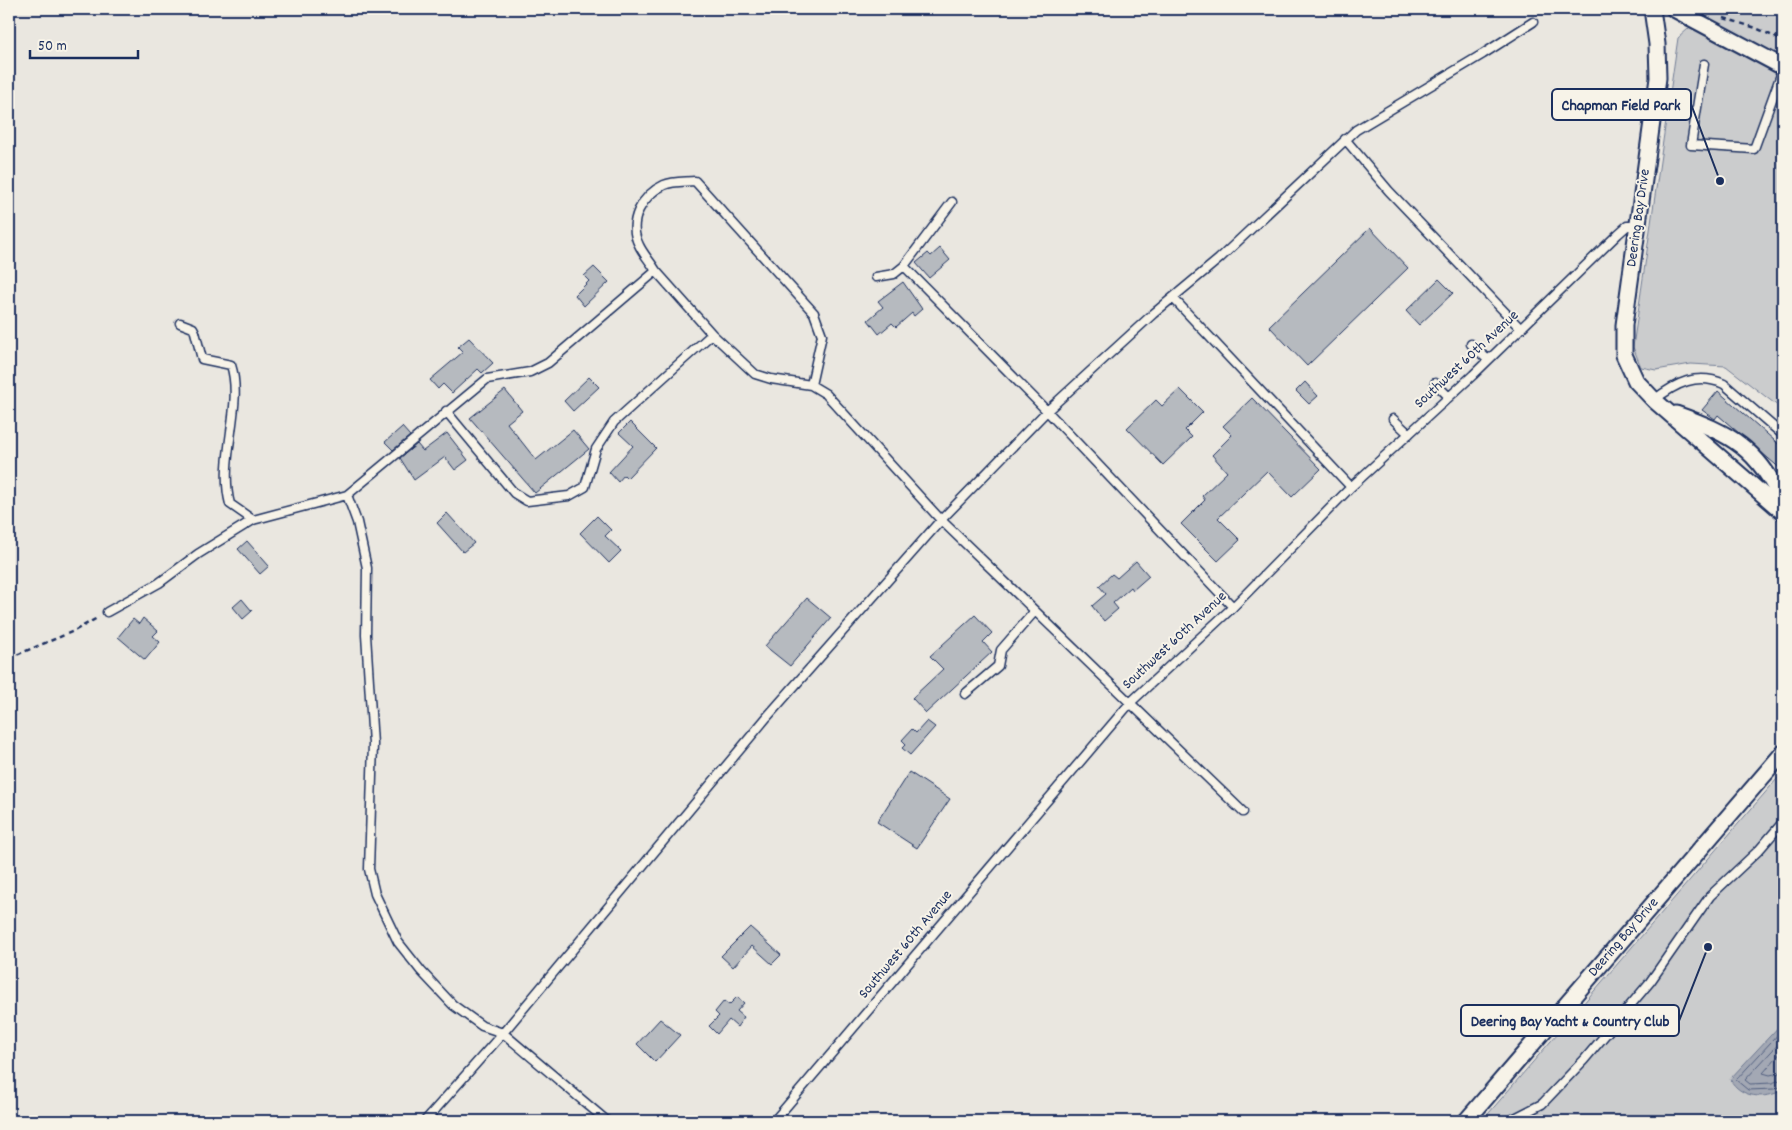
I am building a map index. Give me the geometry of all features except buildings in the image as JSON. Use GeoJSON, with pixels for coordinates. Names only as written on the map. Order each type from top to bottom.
{"type":"FeatureCollection","features":[{"type":"Feature","properties":{"kind":"street","name":"Deering Bay Drive"},"geometry":{"type":"LineString","coordinates":[[1652,9],[1657,44],[1658,78],[1623,348],[1632,375],[1654,400],[1783,512]]}},
{"type":"Feature","properties":{"kind":"street"},"geometry":{"type":"LineString","coordinates":[[1674,9],[1783,68]]}},
{"type":"Feature","properties":{"kind":"street","name":"Deering Bay Drive"},"geometry":{"type":"LineString","coordinates":[[1668,411],[1728,435],[1762,463],[1783,503]]}},
{"type":"Feature","properties":{"kind":"street","name":"Deering Bay Drive"},"geometry":{"type":"LineString","coordinates":[[1466,1121],[1783,753]]}},
{"type":"Feature","properties":{"kind":"lane"},"geometry":{"type":"LineString","coordinates":[[425,1121],[503,1033],[767,717],[940,520],[1047,411],[1219,259],[1356,130],[1533,22]]}},
{"type":"Feature","properties":{"kind":"lane"},"geometry":{"type":"LineString","coordinates":[[1704,64],[1691,145],[1754,149],[1783,68]]}},
{"type":"Feature","properties":{"kind":"lane"},"geometry":{"type":"LineString","coordinates":[[1345,139],[1389,191],[1520,329]]}},
{"type":"Feature","properties":{"kind":"lane"},"geometry":{"type":"LineString","coordinates":[[811,385],[822,335],[814,313],[695,181],[666,184],[649,193],[638,208],[635,226],[638,244],[656,270],[712,334],[755,374],[771,379],[811,385],[826,394],[940,520],[1243,812]]}},
{"type":"Feature","properties":{"kind":"lane"},"geometry":{"type":"LineString","coordinates":[[876,277],[894,274],[904,266],[952,202]]}},
{"type":"Feature","properties":{"kind":"lane","name":"Southwest 60th Avenue"},"geometry":{"type":"LineString","coordinates":[[774,1121],[1131,702],[1232,607],[1351,487],[1488,360],[1626,226],[1638,226]]}},
{"type":"Feature","properties":{"kind":"lane"},"geometry":{"type":"LineString","coordinates":[[904,266],[1047,411],[1232,607]]}},
{"type":"Feature","properties":{"kind":"lane"},"geometry":{"type":"LineString","coordinates":[[107,612],[158,583],[198,554],[254,520],[347,495],[446,411],[487,379],[530,372],[548,363],[656,270]]}},
{"type":"Feature","properties":{"kind":"lane"},"geometry":{"type":"LineString","coordinates":[[1173,298],[1351,487]]}},
{"type":"Feature","properties":{"kind":"lane"},"geometry":{"type":"LineString","coordinates":[[180,323],[193,328],[202,359],[231,366],[234,379],[226,464],[226,490],[230,504],[254,520]]}},
{"type":"Feature","properties":{"kind":"lane"},"geometry":{"type":"LineString","coordinates":[[446,411],[514,493],[528,502],[569,496],[585,487],[596,449],[614,422],[712,334]]}},
{"type":"Feature","properties":{"kind":"lane"},"geometry":{"type":"LineString","coordinates":[[1471,344],[1488,360]]}},
{"type":"Feature","properties":{"kind":"lane"},"geometry":{"type":"LineString","coordinates":[[1654,400],[1685,380],[1713,379],[1724,384],[1783,435]]}},
{"type":"Feature","properties":{"kind":"lane"},"geometry":{"type":"LineString","coordinates":[[1436,383],[1449,397]]}},
{"type":"Feature","properties":{"kind":"lane"},"geometry":{"type":"LineString","coordinates":[[1393,419],[1408,434]]}},
{"type":"Feature","properties":{"kind":"lane"},"geometry":{"type":"LineString","coordinates":[[347,495],[357,522],[367,568],[366,635],[373,744],[369,869],[375,894],[398,942],[421,971],[453,1005],[482,1026],[503,1033],[607,1121]]}},
{"type":"Feature","properties":{"kind":"lane"},"geometry":{"type":"LineString","coordinates":[[965,694],[998,666],[1001,650],[1035,611]]}},
{"type":"Feature","properties":{"kind":"lane"},"geometry":{"type":"LineString","coordinates":[[1509,1121],[1542,1104],[1584,1060],[1650,982],[1710,896],[1759,850],[1783,822]]}},
{"type":"Feature","properties":{"kind":"path"},"geometry":{"type":"LineString","coordinates":[[1723,18],[1756,28],[1783,41]]}},
{"type":"Feature","properties":{"kind":"path"},"geometry":{"type":"LineString","coordinates":[[9,658],[74,632],[107,612]]}},
{"type":"Feature","properties":{"kind":"shaded area"},"geometry":{"type":"Polygon","coordinates":[[[1710,9],[1751,9],[1783,12],[1783,410],[1726,366],[1691,364],[1656,370],[1641,367],[1633,347],[1678,38],[1710,9]]]}},
{"type":"Feature","properties":{"kind":"shaded area"},"geometry":{"type":"Polygon","coordinates":[[[1783,772],[1783,1121],[1482,1121],[1783,772]]]}},
{"type":"Feature","properties":{"kind":"water"},"geometry":{"type":"Polygon","coordinates":[[[1783,1022],[1783,1090],[1761,1096],[1740,1090],[1730,1079],[1783,1022]]]}},
{"type":"Feature","properties":{"kind":"place","name":"Chapman Field Park"},"geometry":{"type":"Point","coordinates":[1720,181]}},
{"type":"Feature","properties":{"kind":"place","name":"Deering Bay Yacht & Country Club"},"geometry":{"type":"Point","coordinates":[1708,947]}}]}
